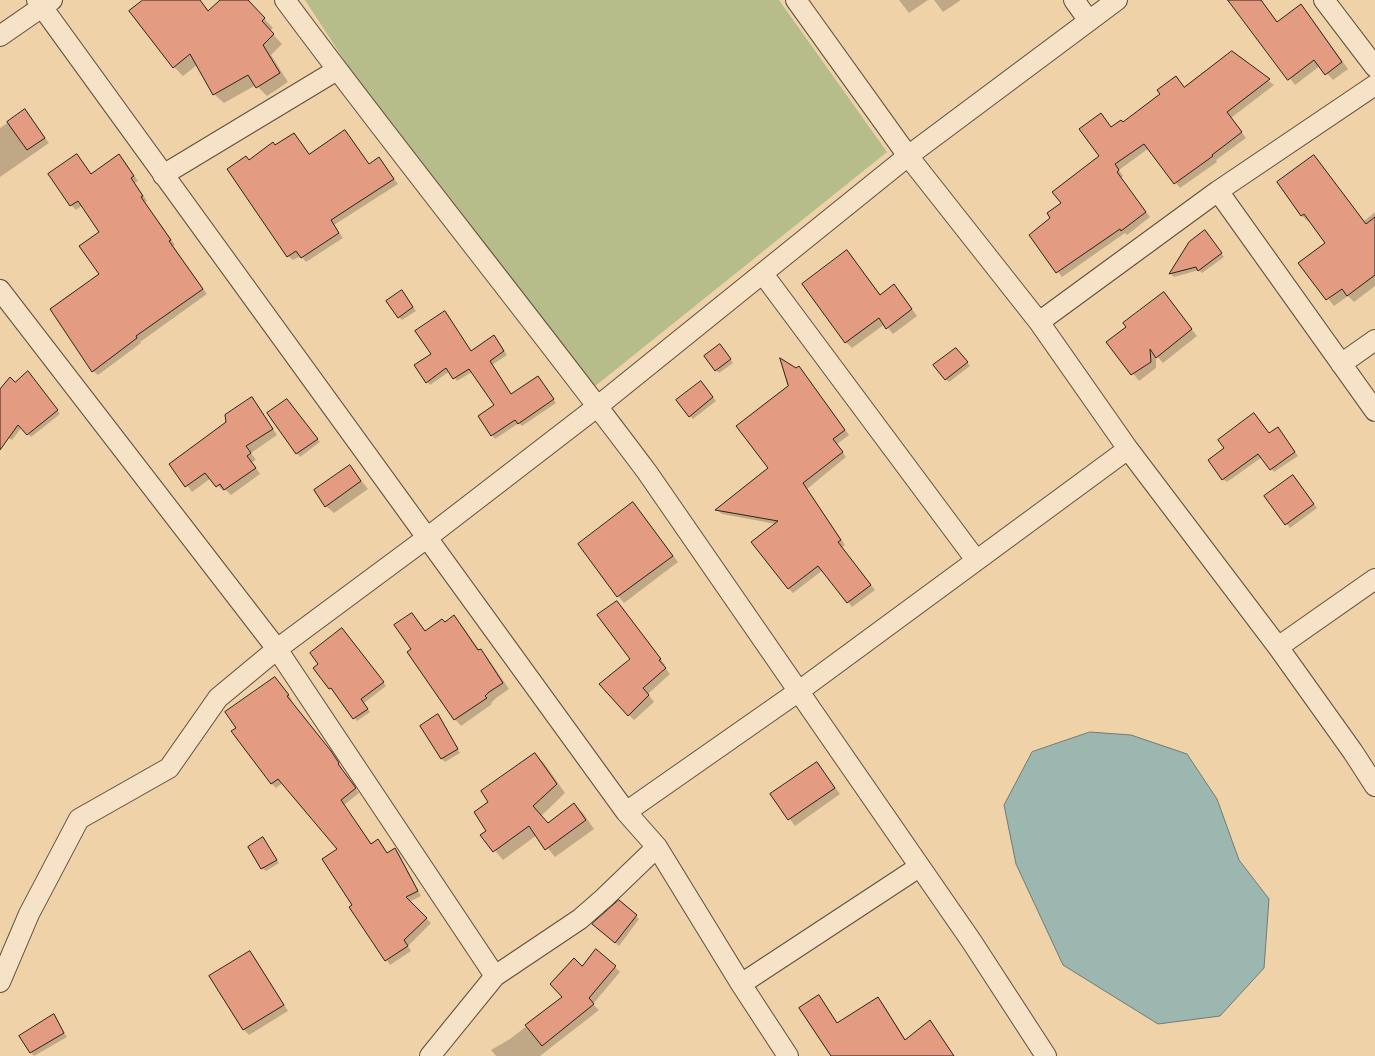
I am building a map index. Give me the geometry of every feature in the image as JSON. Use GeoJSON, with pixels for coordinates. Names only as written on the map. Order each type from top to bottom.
{"type":"FeatureCollection","features":[{"type":"Feature","properties":{"kind":"street"},"geometry":{"type":"LineString","coordinates":[[285,0],[647,472],[972,942],[1046,1056]]}},
{"type":"Feature","properties":{"kind":"street"},"geometry":{"type":"LineString","coordinates":[[796,0],[908,156],[1038,322],[1128,449],[1278,647],[1375,786]]}},
{"type":"Feature","properties":{"kind":"street"},"geometry":{"type":"LineString","coordinates":[[1074,0],[1089,21]]}},
{"type":"Feature","properties":{"kind":"street"},"geometry":{"type":"LineString","coordinates":[[0,982],[29,914],[79,820],[169,768],[218,698],[277,649],[428,537],[598,406],[908,156],[1117,0]]}},
{"type":"Feature","properties":{"kind":"street"},"geometry":{"type":"LineString","coordinates":[[1324,0],[1375,67]]}},
{"type":"Feature","properties":{"kind":"street"},"geometry":{"type":"LineString","coordinates":[[0,36],[44,2],[163,175],[428,537],[626,812],[657,847],[741,984],[788,1056]]}},
{"type":"Feature","properties":{"kind":"street"},"geometry":{"type":"LineString","coordinates":[[163,175],[337,70]]}},
{"type":"Feature","properties":{"kind":"street"},"geometry":{"type":"LineString","coordinates":[[1038,322],[1218,191],[1375,85]]}},
{"type":"Feature","properties":{"kind":"street"},"geometry":{"type":"LineString","coordinates":[[1218,191],[1375,411]]}},
{"type":"Feature","properties":{"kind":"street"},"geometry":{"type":"LineString","coordinates":[[762,274],[976,560]]}},
{"type":"Feature","properties":{"kind":"street"},"geometry":{"type":"LineString","coordinates":[[0,290],[277,649],[495,976]]}},
{"type":"Feature","properties":{"kind":"street"},"geometry":{"type":"LineString","coordinates":[[1341,364],[1375,340]]}},
{"type":"Feature","properties":{"kind":"street"},"geometry":{"type":"LineString","coordinates":[[626,812],[799,691],[1128,449]]}},
{"type":"Feature","properties":{"kind":"street"},"geometry":{"type":"LineString","coordinates":[[1278,647],[1375,579]]}},
{"type":"Feature","properties":{"kind":"street"},"geometry":{"type":"LineString","coordinates":[[430,1056],[495,976],[580,919],[657,847]]}},
{"type":"Feature","properties":{"kind":"street"},"geometry":{"type":"LineString","coordinates":[[741,984],[919,866]]}},
{"type":"Feature","properties":{"kind":"green space"},"geometry":{"type":"Polygon","coordinates":[[[305,0],[779,0],[887,152],[594,387],[357,80],[305,0]]]}},
{"type":"Feature","properties":{"kind":"water"},"geometry":{"type":"Polygon","coordinates":[[[1090,732],[1131,735],[1187,754],[1217,799],[1239,860],[1269,899],[1264,968],[1220,1016],[1158,1024],[1063,965],[1016,864],[1004,805],[1032,752],[1090,732]]]}},
{"type":"Feature","properties":{"kind":"building"},"geometry":{"type":"Polygon","coordinates":[[[143,0],[200,0],[208,11],[220,0],[248,0],[265,18],[262,21],[274,34],[263,45],[280,73],[256,88],[248,75],[213,95],[190,54],[173,68],[129,11],[143,0]]]}},
{"type":"Feature","properties":{"kind":"building"},"geometry":{"type":"Polygon","coordinates":[[[1228,0],[1261,0],[1277,22],[1301,4],[1342,62],[1325,75],[1314,60],[1288,80],[1228,0]]]}},
{"type":"Feature","properties":{"kind":"building"},"geometry":{"type":"Polygon","coordinates":[[[1232,51],[1270,79],[1227,112],[1242,132],[1174,184],[1144,144],[1115,164],[1119,170],[1117,172],[1146,212],[1121,231],[1120,229],[1056,273],[1029,235],[1050,218],[1047,213],[1061,203],[1052,192],[1099,156],[1079,129],[1101,113],[1111,127],[1121,120],[1123,122],[1160,94],[1157,90],[1176,76],[1184,87],[1232,51]]]}},
{"type":"Feature","properties":{"kind":"building"},"geometry":{"type":"Polygon","coordinates":[[[25,109],[45,138],[27,150],[7,122],[25,109]]]}},
{"type":"Feature","properties":{"kind":"building"},"geometry":{"type":"Polygon","coordinates":[[[345,130],[369,164],[379,157],[394,179],[331,220],[339,233],[301,258],[296,251],[287,257],[227,169],[246,156],[249,160],[273,142],[275,145],[294,133],[309,154],[345,130]]]}},
{"type":"Feature","properties":{"kind":"building"},"geometry":{"type":"Polygon","coordinates":[[[77,154],[91,174],[119,154],[134,176],[131,178],[143,196],[141,197],[203,289],[136,336],[137,338],[92,372],[50,309],[99,274],[79,246],[99,232],[78,201],[70,206],[48,174],[77,154]]]}},
{"type":"Feature","properties":{"kind":"building"},"geometry":{"type":"Polygon","coordinates":[[[1314,155],[1366,224],[1375,217],[1375,275],[1347,296],[1342,289],[1326,300],[1298,263],[1325,243],[1304,214],[1301,216],[1277,182],[1314,155]]]}},
{"type":"Feature","properties":{"kind":"building"},"geometry":{"type":"Polygon","coordinates":[[[1205,230],[1222,253],[1198,271],[1196,267],[1169,274],[1189,242],[1205,230]]]}},
{"type":"Feature","properties":{"kind":"building"},"geometry":{"type":"Polygon","coordinates":[[[847,250],[880,295],[894,284],[912,309],[886,329],[879,318],[845,343],[802,284],[847,250]]]}},
{"type":"Feature","properties":{"kind":"building"},"geometry":{"type":"Polygon","coordinates":[[[402,290],[413,307],[398,318],[386,301],[402,290]]]}},
{"type":"Feature","properties":{"kind":"building"},"geometry":{"type":"Polygon","coordinates":[[[1164,292],[1192,329],[1156,358],[1150,349],[1151,362],[1131,375],[1106,342],[1126,327],[1123,323],[1164,292]]]}},
{"type":"Feature","properties":{"kind":"building"},"geometry":{"type":"Polygon","coordinates":[[[445,311],[471,351],[494,335],[504,351],[490,361],[511,394],[538,376],[554,399],[518,424],[515,420],[491,436],[478,416],[494,405],[469,369],[453,379],[446,368],[426,383],[414,365],[431,354],[415,331],[445,311]]]}},
{"type":"Feature","properties":{"kind":"building"},"geometry":{"type":"Polygon","coordinates":[[[720,344],[731,359],[715,371],[704,356],[720,344]]]}},
{"type":"Feature","properties":{"kind":"building"},"geometry":{"type":"Polygon","coordinates":[[[956,348],[968,362],[945,380],[933,365],[956,348]]]}},
{"type":"Feature","properties":{"kind":"building"},"geometry":{"type":"Polygon","coordinates":[[[780,358],[796,368],[799,366],[845,430],[833,439],[843,452],[803,483],[841,540],[838,542],[871,585],[847,603],[818,566],[788,589],[751,542],[778,521],[715,510],[768,468],[736,426],[788,386],[780,358]]]}},
{"type":"Feature","properties":{"kind":"building"},"geometry":{"type":"Polygon","coordinates":[[[28,371],[58,410],[27,435],[18,425],[0,450],[0,389],[10,377],[15,382],[28,371]]]}},
{"type":"Feature","properties":{"kind":"building"},"geometry":{"type":"Polygon","coordinates":[[[701,381],[713,397],[689,417],[676,400],[701,381]]]}},
{"type":"Feature","properties":{"kind":"building"},"geometry":{"type":"Polygon","coordinates":[[[252,397],[273,429],[246,446],[251,453],[247,456],[256,468],[224,490],[220,484],[216,487],[205,473],[185,487],[169,464],[226,422],[225,415],[252,397]]]}},
{"type":"Feature","properties":{"kind":"building"},"geometry":{"type":"Polygon","coordinates":[[[287,399],[318,439],[296,454],[267,413],[287,399]]]}},
{"type":"Feature","properties":{"kind":"building"},"geometry":{"type":"Polygon","coordinates":[[[1254,413],[1269,433],[1278,427],[1295,452],[1270,470],[1258,454],[1222,480],[1208,460],[1224,448],[1218,440],[1254,413]]]}},
{"type":"Feature","properties":{"kind":"building"},"geometry":{"type":"Polygon","coordinates":[[[350,465],[361,481],[325,507],[314,490],[350,465]]]}},
{"type":"Feature","properties":{"kind":"building"},"geometry":{"type":"Polygon","coordinates":[[[1293,475],[1314,504],[1285,525],[1264,496],[1293,475]]]}},
{"type":"Feature","properties":{"kind":"building"},"geometry":{"type":"Polygon","coordinates":[[[633,502],[673,556],[617,597],[578,544],[633,502]]]}},
{"type":"Feature","properties":{"kind":"building"},"geometry":{"type":"Polygon","coordinates":[[[617,601],[666,668],[643,688],[649,695],[628,716],[599,684],[630,659],[597,615],[617,601]]]}},
{"type":"Feature","properties":{"kind":"building"},"geometry":{"type":"Polygon","coordinates":[[[412,613],[425,631],[442,619],[445,622],[454,615],[478,650],[481,649],[503,683],[489,692],[485,696],[487,698],[454,720],[407,652],[411,649],[394,625],[412,613]]]}},
{"type":"Feature","properties":{"kind":"building"},"geometry":{"type":"Polygon","coordinates":[[[342,628],[384,682],[361,699],[368,709],[353,719],[331,688],[329,689],[313,668],[318,664],[310,653],[342,628]]]}},
{"type":"Feature","properties":{"kind":"building"},"geometry":{"type":"Polygon","coordinates":[[[275,677],[289,695],[287,696],[331,751],[356,788],[341,800],[371,844],[378,839],[387,853],[395,848],[418,891],[406,897],[427,918],[404,940],[408,946],[385,961],[349,907],[352,905],[322,859],[337,849],[278,779],[271,784],[231,731],[236,728],[225,712],[275,677]]]}},
{"type":"Feature","properties":{"kind":"building"},"geometry":{"type":"Polygon","coordinates":[[[438,714],[458,749],[441,759],[420,726],[438,714]]]}},
{"type":"Feature","properties":{"kind":"building"},"geometry":{"type":"Polygon","coordinates":[[[535,753],[557,784],[533,806],[548,823],[574,803],[586,820],[545,850],[529,826],[493,852],[480,835],[486,831],[474,812],[488,802],[481,791],[535,753]]]}},
{"type":"Feature","properties":{"kind":"building"},"geometry":{"type":"Polygon","coordinates":[[[817,762],[835,788],[788,820],[770,794],[817,762]]]}},
{"type":"Feature","properties":{"kind":"building"},"geometry":{"type":"Polygon","coordinates":[[[263,837],[277,860],[261,869],[248,847],[263,837]]]}},
{"type":"Feature","properties":{"kind":"building"},"geometry":{"type":"Polygon","coordinates":[[[619,900],[637,915],[615,943],[592,924],[619,900]]]}},
{"type":"Feature","properties":{"kind":"building"},"geometry":{"type":"Polygon","coordinates":[[[596,949],[616,966],[589,998],[594,1004],[542,1046],[525,1025],[562,997],[550,984],[574,958],[582,966],[596,949]]]}},
{"type":"Feature","properties":{"kind":"building"},"geometry":{"type":"Polygon","coordinates":[[[250,951],[284,1005],[243,1030],[209,976],[250,951]]]}},
{"type":"Feature","properties":{"kind":"building"},"geometry":{"type":"Polygon","coordinates":[[[819,995],[837,1023],[878,997],[905,1040],[930,1020],[954,1056],[831,1056],[799,1008],[819,995]]]}},
{"type":"Feature","properties":{"kind":"building"},"geometry":{"type":"Polygon","coordinates":[[[54,1014],[64,1033],[30,1053],[19,1036],[54,1014]]]}}]}
